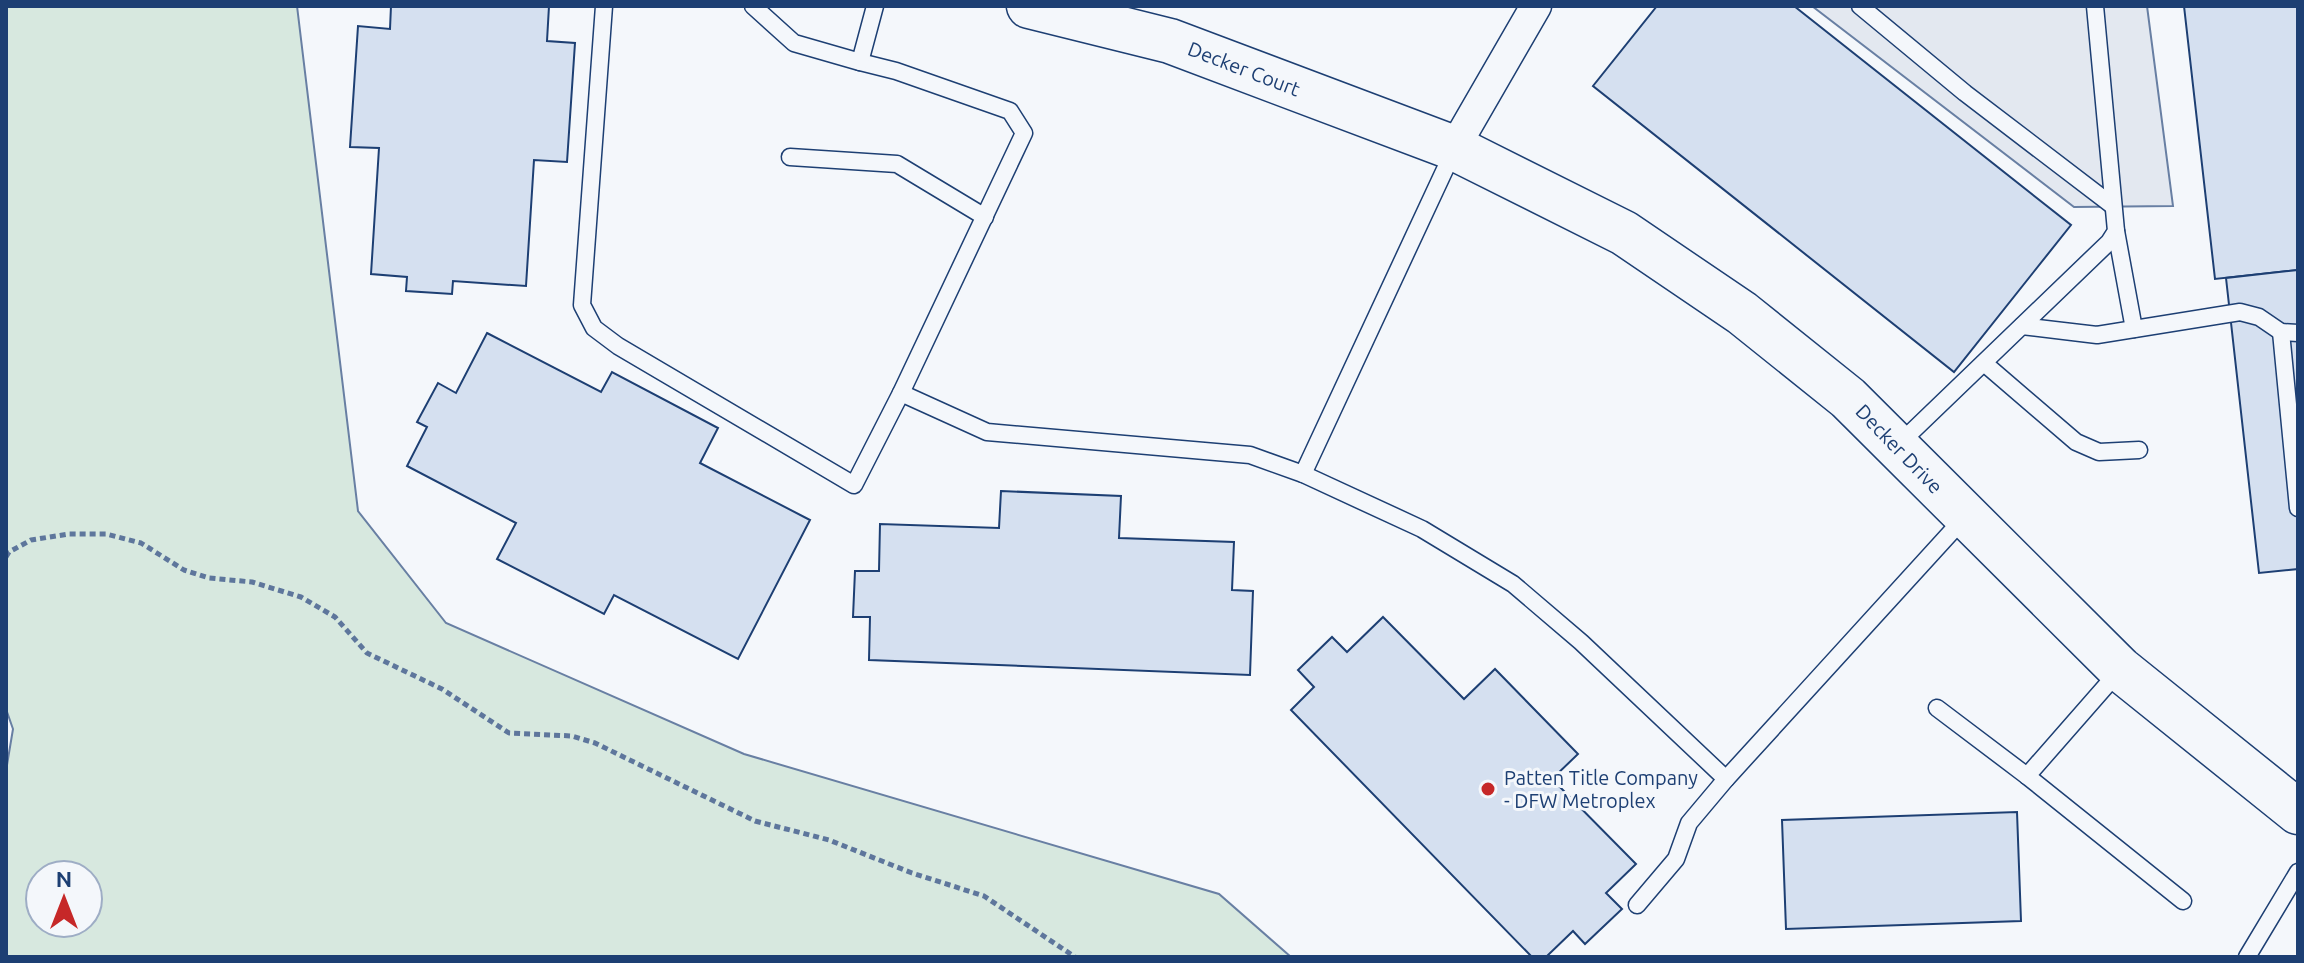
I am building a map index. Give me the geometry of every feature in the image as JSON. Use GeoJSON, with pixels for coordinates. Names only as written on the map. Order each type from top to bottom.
{"type":"FeatureCollection","features":[{"type":"Feature","properties":{"kind":"street","name":"Decker Court"},"geometry":{"type":"LineString","coordinates":[[1029,6],[1170,41],[1454,148]]}},
{"type":"Feature","properties":{"kind":"street"},"geometry":{"type":"LineString","coordinates":[[1454,148],[1536,6]]}},
{"type":"Feature","properties":{"kind":"street","name":"Decker Drive"},"geometry":{"type":"LineString","coordinates":[[1454,148],[1637,241],[1742,313],[1848,398],[2120,669],[2298,812]]}},
{"type":"Feature","properties":{"kind":"lane"},"geometry":{"type":"LineString","coordinates":[[604,6],[582,305],[594,328],[618,346],[854,485],[1024,133],[1010,111],[896,71],[794,43],[753,6]]}},
{"type":"Feature","properties":{"kind":"lane"},"geometry":{"type":"LineString","coordinates":[[860,62],[875,6]]}},
{"type":"Feature","properties":{"kind":"lane"},"geometry":{"type":"LineString","coordinates":[[1860,6],[1965,93],[2113,206]]}},
{"type":"Feature","properties":{"kind":"lane"},"geometry":{"type":"LineString","coordinates":[[2095,6],[2116,231],[2134,329]]}},
{"type":"Feature","properties":{"kind":"lane"},"geometry":{"type":"LineString","coordinates":[[1303,474],[1454,148]]}},
{"type":"Feature","properties":{"kind":"lane"},"geometry":{"type":"LineString","coordinates":[[790,157],[897,164],[985,217]]}},
{"type":"Feature","properties":{"kind":"lane"},"geometry":{"type":"LineString","coordinates":[[1897,446],[2109,242],[2116,231]]}},
{"type":"Feature","properties":{"kind":"lane"},"geometry":{"type":"LineString","coordinates":[[2022,326],[2097,335],[2240,312],[2259,317],[2290,333],[2298,508]]}},
{"type":"Feature","properties":{"kind":"lane"},"geometry":{"type":"LineString","coordinates":[[1984,363],[2076,442],[2099,452],[2139,450]]}},
{"type":"Feature","properties":{"kind":"lane"},"geometry":{"type":"LineString","coordinates":[[901,393],[987,432],[1250,455],[1303,474],[1422,529],[1513,584],[1581,642],[1726,779]]}},
{"type":"Feature","properties":{"kind":"lane"},"geometry":{"type":"LineString","coordinates":[[1637,905],[1676,859],[1689,823],[1726,779],[1965,517]]}},
{"type":"Feature","properties":{"kind":"lane"},"geometry":{"type":"LineString","coordinates":[[2027,776],[2120,669]]}},
{"type":"Feature","properties":{"kind":"lane"},"geometry":{"type":"LineString","coordinates":[[1937,708],[2183,901]]}},
{"type":"Feature","properties":{"kind":"lane"},"geometry":{"type":"LineString","coordinates":[[2247,957],[2292,894],[2298,872]]}},
{"type":"Feature","properties":{"kind":"path"},"geometry":{"type":"LineString","coordinates":[[6,557],[9,552],[31,540],[69,534],[106,534],[141,543],[184,570],[252,582],[301,597],[335,617],[367,653],[442,689],[509,733],[572,736],[595,743],[755,821],[829,840],[912,873],[984,896],[1075,957]]}},
{"type":"Feature","properties":{"kind":"shaded area"},"geometry":{"type":"Polygon","coordinates":[[[6,6],[297,6],[358,511],[446,623],[744,754],[1219,894],[1291,957],[6,957],[6,771],[13,729],[6,709],[6,6]]]}},
{"type":"Feature","properties":{"kind":"shaded area"},"geometry":{"type":"Polygon","coordinates":[[[1812,6],[2147,6],[2173,206],[2074,207],[1812,6]]]}},
{"type":"Feature","properties":{"kind":"building"},"geometry":{"type":"Polygon","coordinates":[[[391,6],[549,6],[547,41],[575,43],[567,162],[534,160],[526,286],[453,281],[452,294],[406,291],[407,277],[371,274],[379,148],[350,147],[358,26],[390,29],[391,6]]]}},
{"type":"Feature","properties":{"kind":"building"},"geometry":{"type":"Polygon","coordinates":[[[1657,6],[1794,6],[2071,225],[1954,372],[1593,86],[1657,6]]]}},
{"type":"Feature","properties":{"kind":"building"},"geometry":{"type":"Polygon","coordinates":[[[2184,6],[2298,6],[2298,270],[2215,279],[2184,6]]]}},
{"type":"Feature","properties":{"kind":"building"},"geometry":{"type":"Polygon","coordinates":[[[2298,270],[2298,569],[2259,573],[2226,278],[2298,270]]]}},
{"type":"Feature","properties":{"kind":"building"},"geometry":{"type":"Polygon","coordinates":[[[487,333],[601,392],[612,372],[718,428],[700,463],[810,520],[738,659],[614,595],[604,614],[497,559],[516,523],[407,466],[427,427],[417,422],[438,383],[456,393],[487,333]]]}},
{"type":"Feature","properties":{"kind":"building"},"geometry":{"type":"Polygon","coordinates":[[[1001,491],[1121,496],[1119,538],[1234,542],[1232,590],[1253,591],[1250,675],[869,660],[870,617],[853,617],[855,571],[879,571],[880,524],[999,528],[1001,491]]]}},
{"type":"Feature","properties":{"kind":"building"},"geometry":{"type":"Polygon","coordinates":[[[1383,617],[1464,699],[1495,669],[1578,754],[1552,779],[1636,864],[1606,893],[1622,909],[1585,944],[1573,931],[1546,957],[1532,957],[1291,710],[1314,687],[1298,670],[1332,637],[1347,652],[1383,617]]]}},
{"type":"Feature","properties":{"kind":"building"},"geometry":{"type":"Polygon","coordinates":[[[2017,812],[2021,921],[1786,929],[1782,820],[2017,812]]]}},
{"type":"Feature","properties":{"kind":"place","name":"Patten Title Company - DFW Metroplex"},"geometry":{"type":"Point","coordinates":[1488,789]}}]}
